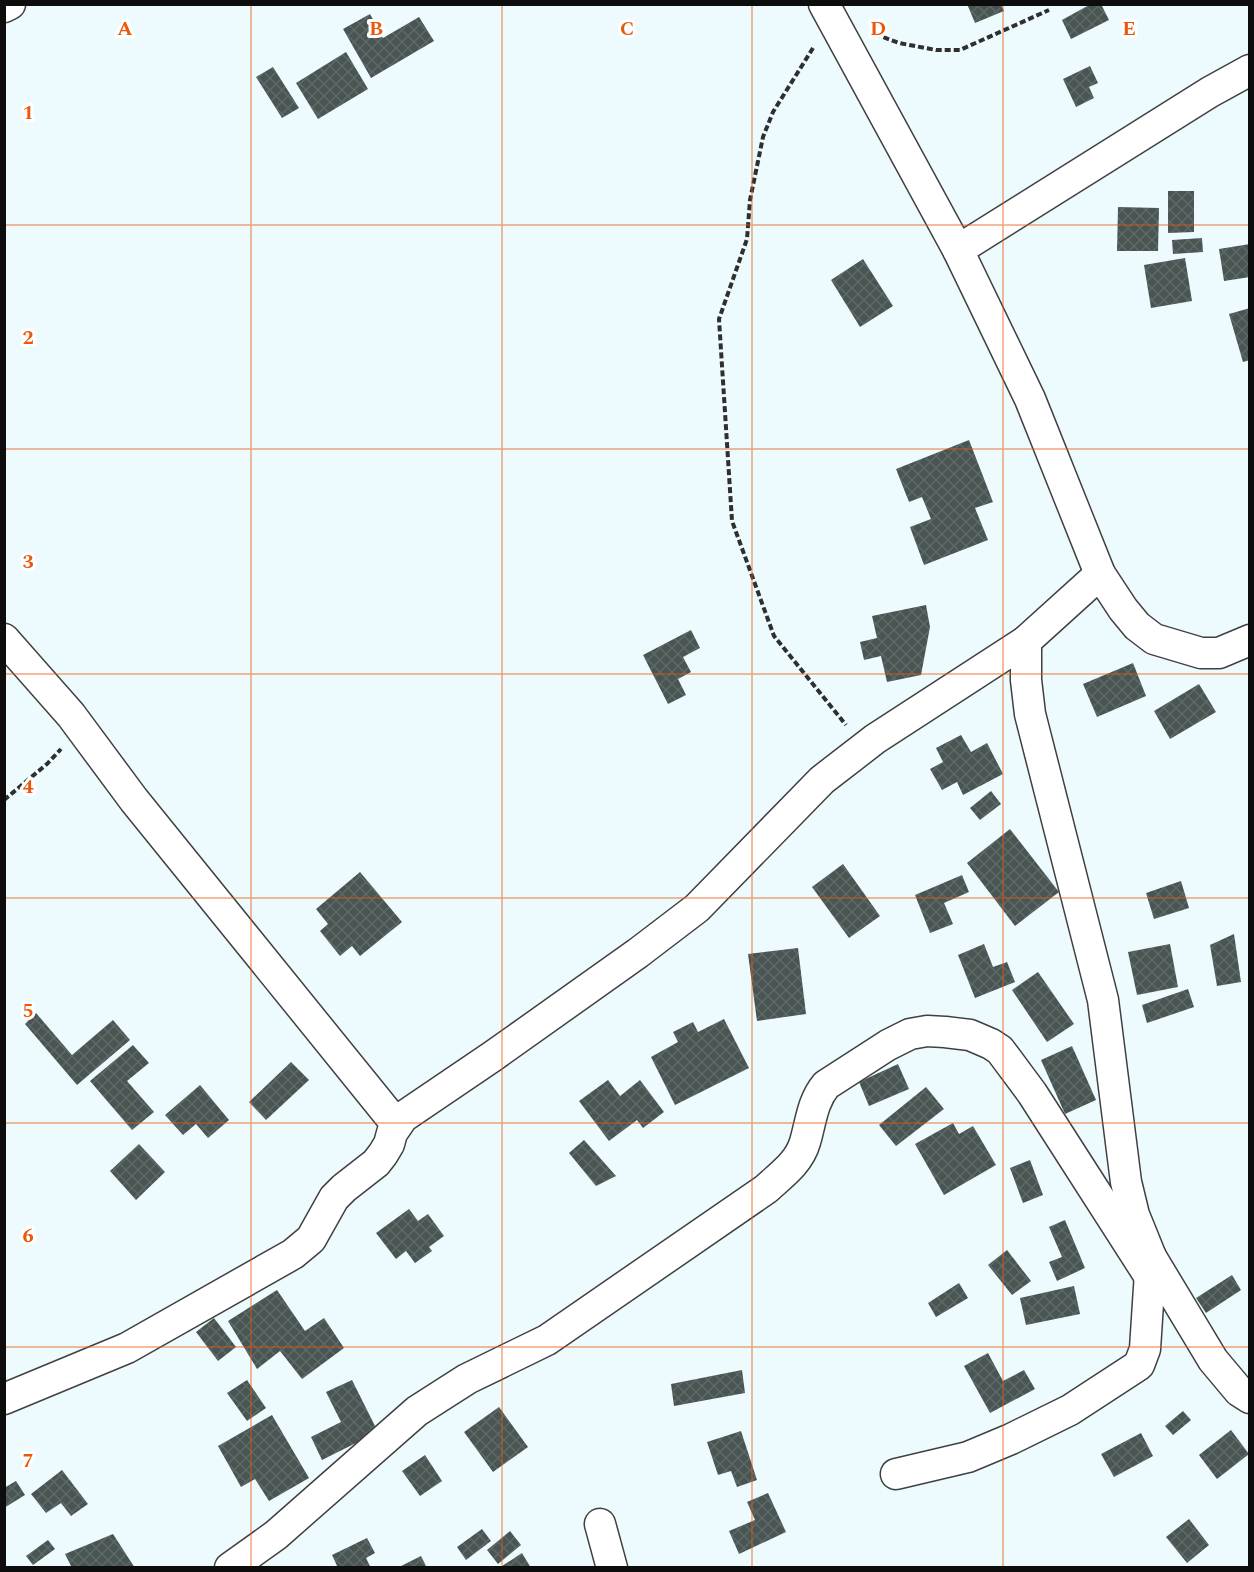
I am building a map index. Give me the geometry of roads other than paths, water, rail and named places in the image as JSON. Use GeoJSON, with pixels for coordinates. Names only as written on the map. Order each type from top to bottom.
{"type":"FeatureCollection","features":[{"type":"Feature","properties":{"kind":"street"},"geometry":{"type":"LineString","coordinates":[[4,7],[10,4]]}},
{"type":"Feature","properties":{"kind":"street"},"geometry":{"type":"LineString","coordinates":[[828,12],[958,250],[1030,399],[1100,574],[1123,609],[1137,626],[1154,639],[1201,652],[1219,652],[1250,640]]}},
{"type":"Feature","properties":{"kind":"street"},"geometry":{"type":"LineString","coordinates":[[958,250],[1210,92],[1250,70]]}},
{"type":"Feature","properties":{"kind":"street"},"geometry":{"type":"LineString","coordinates":[[4,1399],[127,1348],[293,1254],[311,1239],[334,1198],[383,1154],[396,1125],[411,1110],[493,1056],[697,908],[822,780],[865,747],[1026,641],[1100,574]]}},
{"type":"Feature","properties":{"kind":"street"},"geometry":{"type":"LineString","coordinates":[[4,639],[77,723],[134,800],[396,1125]]}},
{"type":"Feature","properties":{"kind":"street"},"geometry":{"type":"LineString","coordinates":[[896,1474],[968,1457],[1070,1410],[1133,1371],[1139,1365],[1145,1348],[1151,1267],[1126,1182],[1103,1000],[1030,714],[1026,680],[1026,641]]}},
{"type":"Feature","properties":{"kind":"street"},"geometry":{"type":"LineString","coordinates":[[230,1568],[276,1535],[417,1411],[467,1379],[547,1340],[766,1189],[794,1163],[804,1144],[813,1109],[826,1084],[888,1045],[910,1034],[927,1031],[970,1035],[1000,1050],[1213,1360],[1239,1391],[1250,1398]]}},
{"type":"Feature","properties":{"kind":"street"},"geometry":{"type":"LineString","coordinates":[[600,1524],[612,1568]]}}]}
